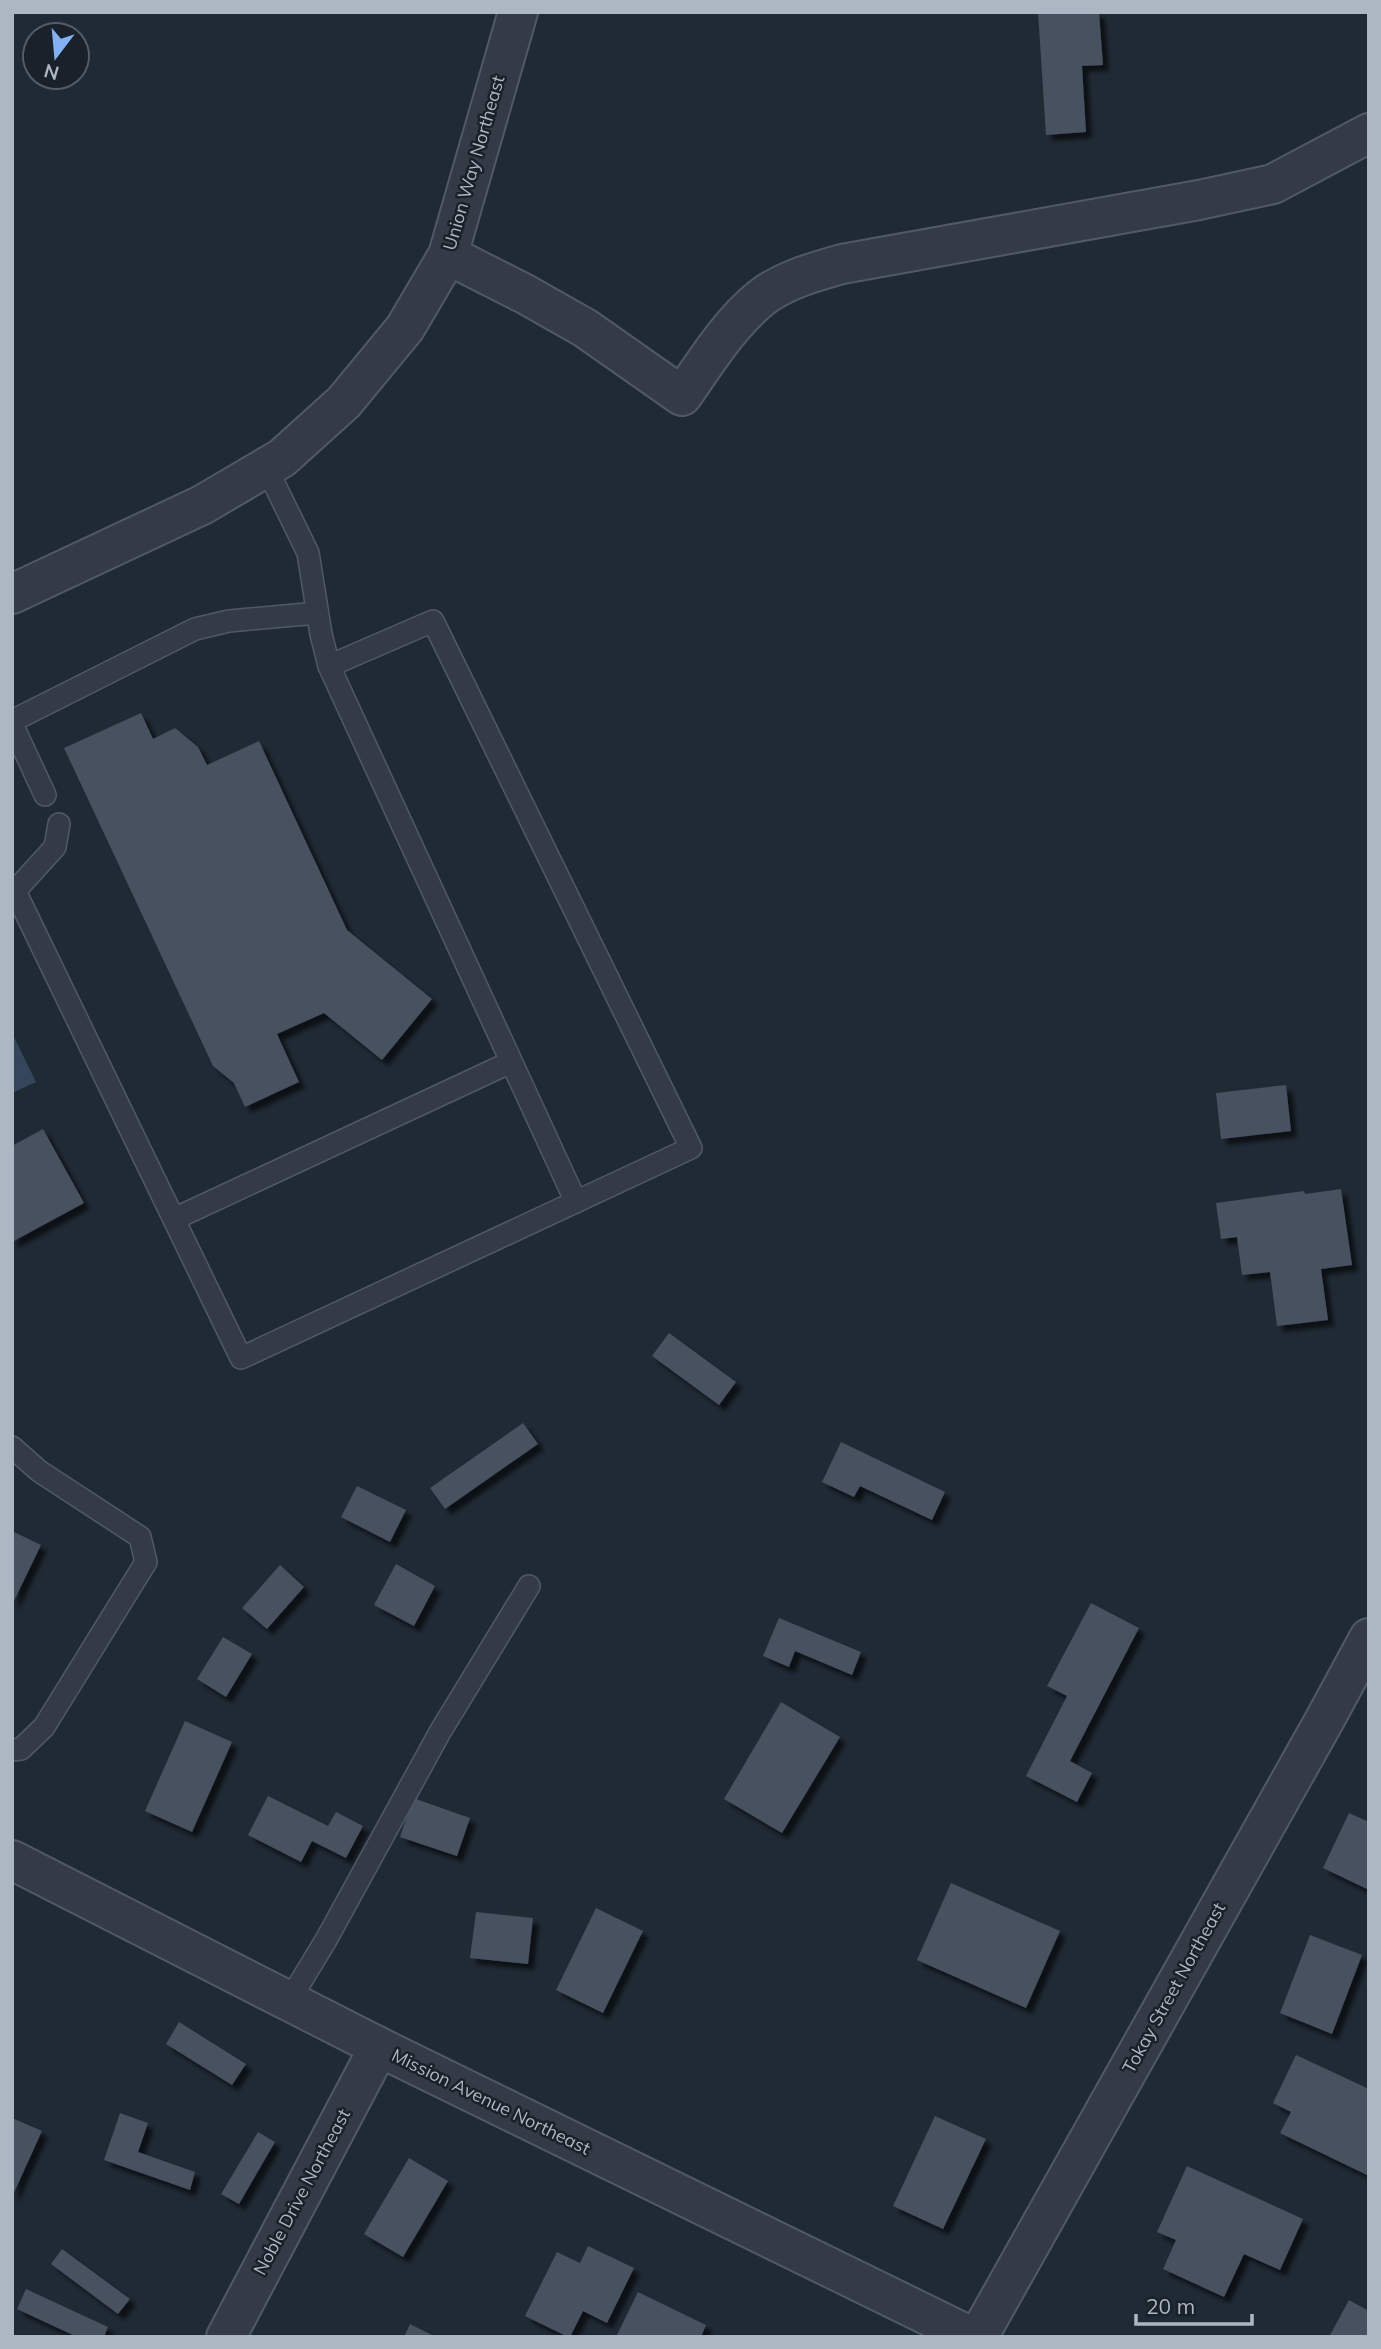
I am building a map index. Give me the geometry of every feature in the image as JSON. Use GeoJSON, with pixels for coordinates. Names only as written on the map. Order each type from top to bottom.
{"type":"FeatureCollection","features":[{"type":"Feature","properties":{"kind":"street","name":"Union Way Northeast"},"geometry":{"type":"LineString","coordinates":[[16,583],[202,505],[282,458],[344,402],[405,328],[448,255],[518,12]]}},
{"type":"Feature","properties":{"kind":"street"},"geometry":{"type":"LineString","coordinates":[[448,255],[585,328],[682,396],[725,335],[762,298],[801,276],[842,264],[1199,200],[1273,184],[1369,132]]}},
{"type":"Feature","properties":{"kind":"street","name":"Tokay Street Northeast"},"geometry":{"type":"LineString","coordinates":[[978,2337],[1369,1638]]}},
{"type":"Feature","properties":{"kind":"street","name":"Mission Avenue Northeast"},"geometry":{"type":"LineString","coordinates":[[12,1860],[379,2047],[972,2337]]}},
{"type":"Feature","properties":{"kind":"street","name":"Noble Drive Northeast"},"geometry":{"type":"LineString","coordinates":[[226,2337],[379,2047]]}},
{"type":"Feature","properties":{"kind":"lane"},"geometry":{"type":"LineString","coordinates":[[266,467],[308,553],[317,613],[329,666],[576,1202]]}},
{"type":"Feature","properties":{"kind":"lane"},"geometry":{"type":"LineString","coordinates":[[45,794],[12,722],[195,629],[229,621],[317,613]]}},
{"type":"Feature","properties":{"kind":"lane"},"geometry":{"type":"LineString","coordinates":[[59,824],[55,847],[14,891],[241,1358],[691,1148],[433,621],[329,666]]}},
{"type":"Feature","properties":{"kind":"lane"},"geometry":{"type":"LineString","coordinates":[[174,1219],[511,1062]]}},
{"type":"Feature","properties":{"kind":"lane"},"geometry":{"type":"LineString","coordinates":[[12,1447],[39,1471],[140,1537],[146,1562],[44,1727],[21,1749],[12,1750]]}},
{"type":"Feature","properties":{"kind":"lane"},"geometry":{"type":"LineString","coordinates":[[289,2001],[326,1940],[440,1732],[529,1586]]}},
{"type":"Feature","properties":{"kind":"water"},"geometry":{"type":"Polygon","coordinates":[[[12,1036],[36,1082],[12,1093],[12,1036]]]}},
{"type":"Feature","properties":{"kind":"building"},"geometry":{"type":"Polygon","coordinates":[[[1038,12],[1099,12],[1103,65],[1082,66],[1086,132],[1046,135],[1038,12]]]}},
{"type":"Feature","properties":{"kind":"building"},"geometry":{"type":"Polygon","coordinates":[[[141,713],[153,739],[175,728],[198,747],[207,765],[259,741],[347,930],[432,999],[382,1060],[324,1013],[277,1034],[299,1082],[245,1107],[234,1083],[213,1066],[64,748],[141,713]]]}},
{"type":"Feature","properties":{"kind":"building"},"geometry":{"type":"Polygon","coordinates":[[[1286,1085],[1291,1131],[1221,1139],[1216,1093],[1286,1085]]]}},
{"type":"Feature","properties":{"kind":"building"},"geometry":{"type":"Polygon","coordinates":[[[43,1129],[84,1203],[12,1242],[12,1146],[43,1129]]]}},
{"type":"Feature","properties":{"kind":"building"},"geometry":{"type":"Polygon","coordinates":[[[1341,1189],[1352,1265],[1321,1269],[1328,1320],[1277,1326],[1270,1272],[1242,1275],[1237,1237],[1221,1239],[1216,1203],[1304,1191],[1305,1194],[1341,1189]]]}},
{"type":"Feature","properties":{"kind":"building"},"geometry":{"type":"Polygon","coordinates":[[[669,1333],[736,1382],[719,1405],[652,1356],[669,1333]]]}},
{"type":"Feature","properties":{"kind":"building"},"geometry":{"type":"Polygon","coordinates":[[[523,1423],[538,1444],[445,1509],[430,1488],[523,1423]]]}},
{"type":"Feature","properties":{"kind":"building"},"geometry":{"type":"Polygon","coordinates":[[[841,1442],[945,1492],[932,1520],[860,1486],[854,1497],[822,1482],[841,1442]]]}},
{"type":"Feature","properties":{"kind":"building"},"geometry":{"type":"Polygon","coordinates":[[[357,1486],[406,1510],[390,1542],[341,1517],[357,1486]]]}},
{"type":"Feature","properties":{"kind":"building"},"geometry":{"type":"Polygon","coordinates":[[[12,1531],[41,1545],[12,1605],[12,1531]]]}},
{"type":"Feature","properties":{"kind":"building"},"geometry":{"type":"Polygon","coordinates":[[[396,1564],[435,1586],[414,1626],[374,1605],[396,1564]]]}},
{"type":"Feature","properties":{"kind":"building"},"geometry":{"type":"Polygon","coordinates":[[[280,1565],[304,1587],[267,1629],[242,1608],[280,1565]]]}},
{"type":"Feature","properties":{"kind":"building"},"geometry":{"type":"Polygon","coordinates":[[[1091,1603],[1139,1628],[1070,1761],[1092,1773],[1077,1802],[1026,1776],[1067,1696],[1047,1686],[1091,1603]]]}},
{"type":"Feature","properties":{"kind":"building"},"geometry":{"type":"Polygon","coordinates":[[[779,1618],[861,1652],[852,1675],[795,1651],[789,1667],[763,1656],[779,1618]]]}},
{"type":"Feature","properties":{"kind":"building"},"geometry":{"type":"Polygon","coordinates":[[[223,1637],[252,1654],[226,1697],[197,1679],[223,1637]]]}},
{"type":"Feature","properties":{"kind":"building"},"geometry":{"type":"Polygon","coordinates":[[[781,1702],[840,1737],[782,1833],[724,1799],[781,1702]]]}},
{"type":"Feature","properties":{"kind":"building"},"geometry":{"type":"Polygon","coordinates":[[[185,1721],[232,1742],[192,1832],[145,1811],[185,1721]]]}},
{"type":"Feature","properties":{"kind":"building"},"geometry":{"type":"Polygon","coordinates":[[[268,1796],[328,1826],[336,1812],[363,1826],[346,1858],[312,1841],[301,1862],[248,1835],[268,1796]]]}},
{"type":"Feature","properties":{"kind":"building"},"geometry":{"type":"Polygon","coordinates":[[[413,1798],[470,1818],[457,1856],[400,1837],[413,1798]]]}},
{"type":"Feature","properties":{"kind":"building"},"geometry":{"type":"Polygon","coordinates":[[[1349,1813],[1369,1822],[1369,1890],[1323,1868],[1349,1813]]]}},
{"type":"Feature","properties":{"kind":"building"},"geometry":{"type":"Polygon","coordinates":[[[951,1883],[1060,1931],[1026,2008],[917,1960],[951,1883]]]}},
{"type":"Feature","properties":{"kind":"building"},"geometry":{"type":"Polygon","coordinates":[[[596,1908],[643,1931],[603,2013],[556,1990],[596,1908]]]}},
{"type":"Feature","properties":{"kind":"building"},"geometry":{"type":"Polygon","coordinates":[[[476,1912],[533,1918],[528,1964],[470,1958],[476,1912]]]}},
{"type":"Feature","properties":{"kind":"building"},"geometry":{"type":"Polygon","coordinates":[[[1310,1935],[1362,1955],[1332,2034],[1280,2013],[1310,1935]]]}},
{"type":"Feature","properties":{"kind":"building"},"geometry":{"type":"Polygon","coordinates":[[[179,2022],[246,2064],[232,2085],[166,2044],[179,2022]]]}},
{"type":"Feature","properties":{"kind":"building"},"geometry":{"type":"Polygon","coordinates":[[[1296,2055],[1369,2089],[1369,2176],[1280,2133],[1291,2112],[1273,2103],[1296,2055]]]}},
{"type":"Feature","properties":{"kind":"building"},"geometry":{"type":"Polygon","coordinates":[[[120,2113],[148,2123],[138,2152],[195,2172],[190,2190],[104,2160],[120,2113]]]}},
{"type":"Feature","properties":{"kind":"building"},"geometry":{"type":"Polygon","coordinates":[[[935,2116],[986,2139],[943,2229],[893,2206],[935,2116]]]}},
{"type":"Feature","properties":{"kind":"building"},"geometry":{"type":"Polygon","coordinates":[[[12,2118],[42,2131],[12,2197],[12,2118]]]}},
{"type":"Feature","properties":{"kind":"building"},"geometry":{"type":"Polygon","coordinates":[[[258,2132],[275,2142],[239,2204],[221,2194],[258,2132]]]}},
{"type":"Feature","properties":{"kind":"building"},"geometry":{"type":"Polygon","coordinates":[[[409,2158],[448,2181],[403,2257],[364,2234],[409,2158]]]}},
{"type":"Feature","properties":{"kind":"building"},"geometry":{"type":"Polygon","coordinates":[[[1187,2166],[1303,2219],[1280,2270],[1244,2254],[1224,2297],[1163,2269],[1176,2240],[1157,2232],[1187,2166]]]}},
{"type":"Feature","properties":{"kind":"building"},"geometry":{"type":"Polygon","coordinates":[[[588,2246],[634,2268],[607,2323],[583,2311],[568,2337],[525,2316],[557,2252],[580,2263],[588,2246]]]}},
{"type":"Feature","properties":{"kind":"building"},"geometry":{"type":"Polygon","coordinates":[[[62,2249],[130,2299],[118,2314],[51,2264],[62,2249]]]}},
{"type":"Feature","properties":{"kind":"building"},"geometry":{"type":"Polygon","coordinates":[[[26,2289],[108,2327],[104,2337],[77,2337],[17,2309],[26,2289]]]}},
{"type":"Feature","properties":{"kind":"building"},"geometry":{"type":"Polygon","coordinates":[[[638,2292],[706,2325],[701,2337],[616,2337],[638,2292]]]}},
{"type":"Feature","properties":{"kind":"building"},"geometry":{"type":"Polygon","coordinates":[[[1349,2300],[1369,2311],[1369,2337],[1329,2337],[1349,2300]]]}},
{"type":"Feature","properties":{"kind":"building"},"geometry":{"type":"Polygon","coordinates":[[[410,2324],[436,2337],[404,2337],[410,2324]]]}}]}
